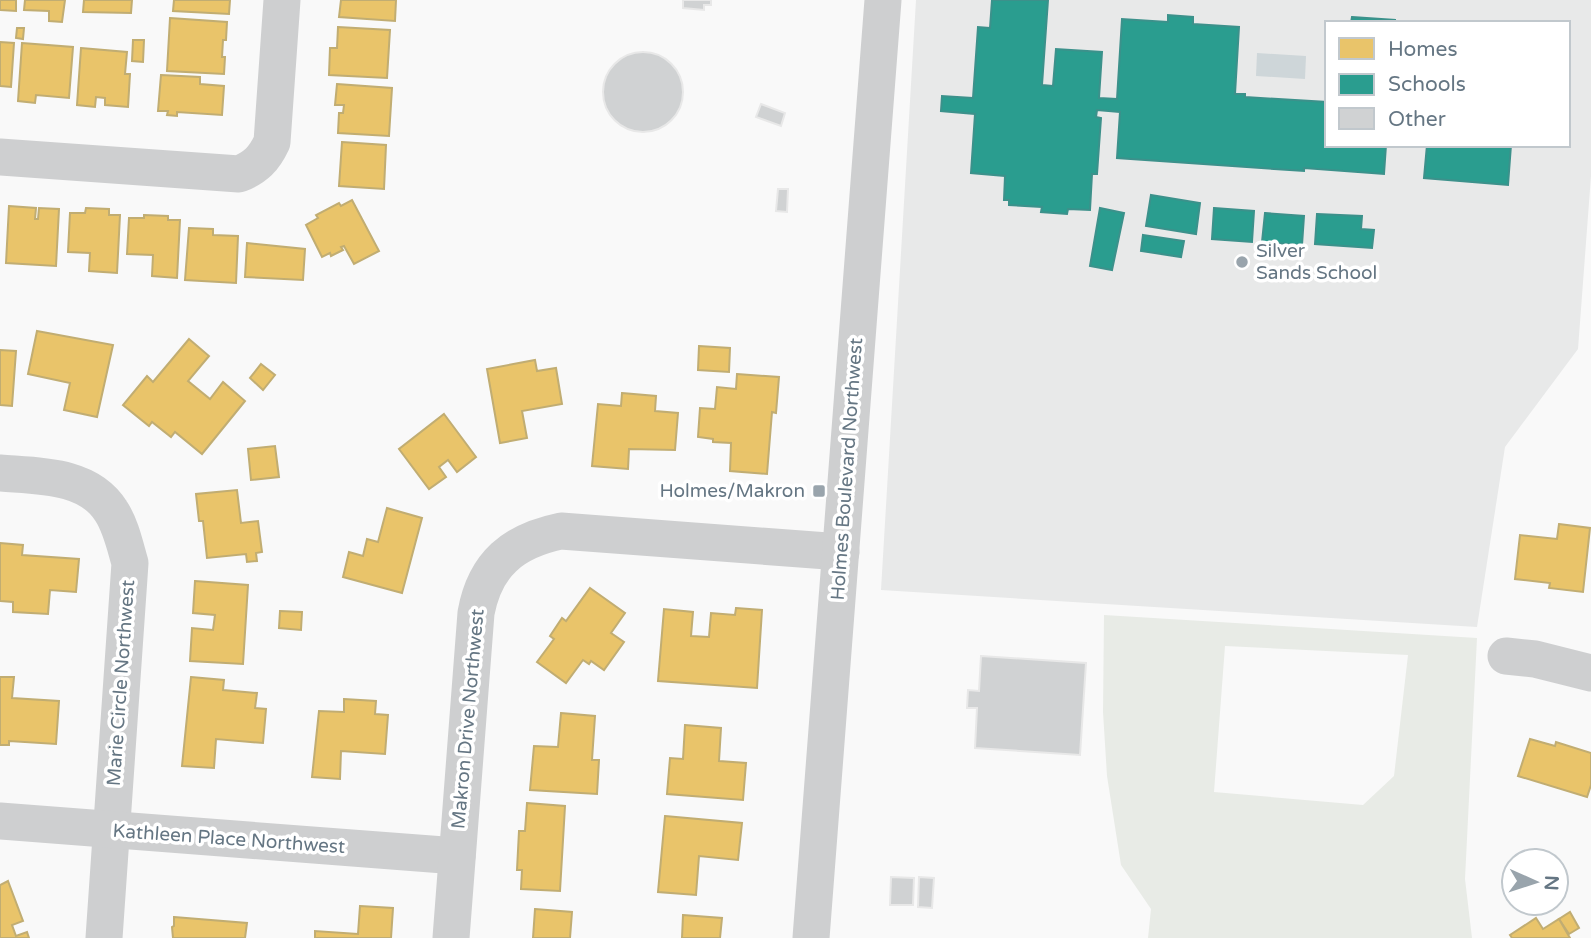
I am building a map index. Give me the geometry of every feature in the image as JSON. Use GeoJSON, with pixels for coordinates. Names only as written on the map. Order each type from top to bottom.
{"type":"FeatureCollection","features":[{"type":"Feature","properties":{"kind":"street"},"geometry":{"type":"LineString","coordinates":[[0,157],[239,174],[252,169],[265,157],[272,142],[282,0]]}},
{"type":"Feature","properties":{"kind":"street","name":"Holmes Boulevard Northwest"},"geometry":{"type":"LineString","coordinates":[[811,938],[883,0]]}},
{"type":"Feature","properties":{"kind":"street","name":"Marie Circle Northwest"},"geometry":{"type":"LineString","coordinates":[[0,473],[55,477],[78,484],[98,497],[111,510],[130,563],[104,938]]}},
{"type":"Feature","properties":{"kind":"street","name":"Makron Drive Northwest"},"geometry":{"type":"LineString","coordinates":[[451,938],[476,613],[478,600],[490,572],[506,553],[541,536],[561,531],[841,552]]}},
{"type":"Feature","properties":{"kind":"street"},"geometry":{"type":"LineString","coordinates":[[1506,656],[1535,659],[1591,673]]}},
{"type":"Feature","properties":{"kind":"street","name":"Kathleen Place Northwest"},"geometry":{"type":"LineString","coordinates":[[0,821],[457,856]]}},
{"type":"Feature","properties":{"kind":"shaded area","name":"Silver Sands School"},"geometry":{"type":"Polygon","coordinates":[[[916,0],[1591,0],[1591,176],[1578,349],[1505,447],[1477,627],[881,590],[916,0]]]}},
{"type":"Feature","properties":{"kind":"shaded area"},"geometry":{"type":"Polygon","coordinates":[[[1257,53],[1306,56],[1305,79],[1256,76],[1257,53]]]}},
{"type":"Feature","properties":{"kind":"shaded area"},"geometry":{"type":"Polygon","coordinates":[[[1104,615],[1477,638],[1465,879],[1472,938],[1148,938],[1151,909],[1121,865],[1107,776],[1103,712],[1104,615]],[[1225,646],[1214,792],[1363,805],[1394,776],[1408,655],[1225,646]]]}},
{"type":"Feature","properties":{"kind":"building: Homes"},"geometry":{"type":"Polygon","coordinates":[[[0,0],[16,0],[16,11],[0,10],[0,0]]]}},
{"type":"Feature","properties":{"kind":"building: Homes"},"geometry":{"type":"Polygon","coordinates":[[[25,0],[65,0],[62,22],[49,21],[49,11],[24,10],[25,0]]]}},
{"type":"Feature","properties":{"kind":"building: Homes"},"geometry":{"type":"Polygon","coordinates":[[[84,0],[132,0],[131,13],[83,12],[84,0]]]}},
{"type":"Feature","properties":{"kind":"building: Homes"},"geometry":{"type":"Polygon","coordinates":[[[174,0],[230,0],[229,14],[173,11],[174,0]]]}},
{"type":"Feature","properties":{"kind":"building: Homes"},"geometry":{"type":"Polygon","coordinates":[[[341,0],[396,0],[395,21],[339,17],[341,0]]]}},
{"type":"Feature","properties":{"kind":"building: Homes"},"geometry":{"type":"Polygon","coordinates":[[[170,18],[227,22],[222,57],[225,57],[224,74],[167,71],[170,18]]]}},
{"type":"Feature","properties":{"kind":"building: Homes"},"geometry":{"type":"Polygon","coordinates":[[[338,27],[390,30],[387,78],[329,75],[330,48],[337,48],[338,27]]]}},
{"type":"Feature","properties":{"kind":"building: Homes"},"geometry":{"type":"Polygon","coordinates":[[[17,28],[24,28],[23,39],[16,38],[17,28]]]}},
{"type":"Feature","properties":{"kind":"building: Homes"},"geometry":{"type":"Polygon","coordinates":[[[133,40],[144,40],[143,62],[132,61],[133,40]]]}},
{"type":"Feature","properties":{"kind":"building: Homes"},"geometry":{"type":"Polygon","coordinates":[[[0,42],[14,43],[11,87],[0,86],[0,42]]]}},
{"type":"Feature","properties":{"kind":"building: Homes"},"geometry":{"type":"Polygon","coordinates":[[[22,43],[73,47],[69,98],[36,95],[35,103],[18,101],[22,43]]]}},
{"type":"Feature","properties":{"kind":"building: Homes"},"geometry":{"type":"Polygon","coordinates":[[[81,48],[127,52],[125,74],[130,74],[128,107],[105,105],[105,98],[96,97],[95,107],[77,105],[81,48]]]}},
{"type":"Feature","properties":{"kind":"building: Homes"},"geometry":{"type":"Polygon","coordinates":[[[161,75],[200,77],[200,84],[224,86],[222,115],[177,112],[177,116],[167,115],[168,111],[158,111],[161,75]]]}},
{"type":"Feature","properties":{"kind":"building: Homes"},"geometry":{"type":"Polygon","coordinates":[[[337,84],[392,88],[389,136],[338,133],[339,113],[343,113],[344,105],[335,105],[337,84]]]}},
{"type":"Feature","properties":{"kind":"building: Homes"},"geometry":{"type":"Polygon","coordinates":[[[342,142],[386,145],[384,189],[339,186],[342,142]]]}},
{"type":"Feature","properties":{"kind":"building: Homes"},"geometry":{"type":"Polygon","coordinates":[[[352,200],[379,251],[354,264],[344,246],[341,247],[343,250],[331,256],[330,253],[322,257],[306,225],[318,218],[316,215],[339,203],[341,206],[352,200]]]}},
{"type":"Feature","properties":{"kind":"building: Homes"},"geometry":{"type":"Polygon","coordinates":[[[9,206],[36,208],[35,219],[38,219],[39,208],[59,209],[56,266],[6,263],[9,206]]]}},
{"type":"Feature","properties":{"kind":"building: Homes"},"geometry":{"type":"Polygon","coordinates":[[[86,208],[109,209],[109,215],[120,215],[117,273],[89,271],[90,253],[68,252],[70,213],[85,213],[86,208]]]}},
{"type":"Feature","properties":{"kind":"building: Homes"},"geometry":{"type":"Polygon","coordinates":[[[144,215],[168,216],[168,220],[180,220],[177,278],[152,276],[153,255],[127,254],[129,218],[144,218],[144,215]]]}},
{"type":"Feature","properties":{"kind":"building: Homes"},"geometry":{"type":"Polygon","coordinates":[[[189,228],[213,229],[213,235],[238,236],[236,283],[185,280],[189,228]]]}},
{"type":"Feature","properties":{"kind":"building: Homes"},"geometry":{"type":"Polygon","coordinates":[[[247,243],[305,249],[303,280],[245,277],[247,243]]]}},
{"type":"Feature","properties":{"kind":"building: Homes"},"geometry":{"type":"Polygon","coordinates":[[[37,331],[113,345],[97,417],[64,410],[70,383],[28,374],[37,331]]]}},
{"type":"Feature","properties":{"kind":"building: Homes"},"geometry":{"type":"Polygon","coordinates":[[[189,339],[209,356],[188,381],[210,399],[223,382],[245,401],[202,454],[175,432],[171,437],[152,422],[149,426],[123,405],[147,376],[153,382],[189,339]]]}},
{"type":"Feature","properties":{"kind":"building: Homes"},"geometry":{"type":"Polygon","coordinates":[[[699,346],[730,348],[729,372],[698,370],[699,346]]]}},
{"type":"Feature","properties":{"kind":"building: Homes"},"geometry":{"type":"Polygon","coordinates":[[[0,350],[16,351],[12,406],[0,405],[0,350]]]}},
{"type":"Feature","properties":{"kind":"building: Homes"},"geometry":{"type":"Polygon","coordinates":[[[535,360],[537,371],[556,368],[562,404],[522,411],[527,438],[500,443],[487,369],[535,360]]]}},
{"type":"Feature","properties":{"kind":"building: Homes"},"geometry":{"type":"Polygon","coordinates":[[[261,364],[275,375],[263,390],[250,378],[261,364]]]}},
{"type":"Feature","properties":{"kind":"building: Homes"},"geometry":{"type":"Polygon","coordinates":[[[737,374],[779,377],[776,413],[772,412],[767,474],[730,471],[731,443],[713,442],[713,439],[698,437],[700,408],[715,409],[717,387],[736,389],[737,374]]]}},
{"type":"Feature","properties":{"kind":"building: Homes"},"geometry":{"type":"Polygon","coordinates":[[[622,393],[656,396],[655,411],[678,413],[675,450],[629,449],[628,469],[592,466],[598,404],[621,406],[622,393]]]}},
{"type":"Feature","properties":{"kind":"building: Homes"},"geometry":{"type":"Polygon","coordinates":[[[444,414],[476,457],[457,472],[448,460],[439,467],[446,477],[429,489],[399,449],[444,414]]]}},
{"type":"Feature","properties":{"kind":"building: Homes"},"geometry":{"type":"Polygon","coordinates":[[[275,446],[279,477],[251,480],[248,449],[275,446]]]}},
{"type":"Feature","properties":{"kind":"building: Homes"},"geometry":{"type":"Polygon","coordinates":[[[237,490],[241,523],[258,521],[262,552],[256,553],[257,561],[247,562],[246,554],[207,558],[203,521],[199,521],[196,494],[237,490]]]}},
{"type":"Feature","properties":{"kind":"building: Homes"},"geometry":{"type":"Polygon","coordinates":[[[387,508],[422,518],[402,593],[343,577],[349,552],[363,556],[367,539],[378,542],[387,508]]]}},
{"type":"Feature","properties":{"kind":"building: Homes"},"geometry":{"type":"Polygon","coordinates":[[[1559,524],[1590,528],[1583,592],[1549,588],[1550,583],[1515,579],[1520,535],[1557,539],[1559,524]]]}},
{"type":"Feature","properties":{"kind":"building: Homes"},"geometry":{"type":"Polygon","coordinates":[[[0,543],[23,545],[22,555],[79,559],[76,592],[50,590],[48,614],[13,612],[13,602],[0,601],[0,543]]]}},
{"type":"Feature","properties":{"kind":"building: Homes"},"geometry":{"type":"Polygon","coordinates":[[[195,581],[248,585],[243,664],[190,661],[192,628],[213,630],[215,615],[193,613],[195,581]]]}},
{"type":"Feature","properties":{"kind":"building: Homes"},"geometry":{"type":"Polygon","coordinates":[[[590,588],[625,613],[611,633],[624,642],[604,670],[591,661],[589,664],[583,660],[566,683],[537,662],[554,639],[550,636],[562,618],[566,621],[590,588]]]}},
{"type":"Feature","properties":{"kind":"building: Homes"},"geometry":{"type":"Polygon","coordinates":[[[736,608],[762,610],[757,688],[658,681],[664,609],[693,612],[691,636],[709,637],[711,613],[735,615],[736,608]]]}},
{"type":"Feature","properties":{"kind":"building: Homes"},"geometry":{"type":"Polygon","coordinates":[[[280,611],[302,612],[301,630],[279,628],[280,611]]]}},
{"type":"Feature","properties":{"kind":"building: Homes"},"geometry":{"type":"Polygon","coordinates":[[[0,677],[14,677],[12,698],[59,701],[56,744],[9,741],[9,745],[0,745],[0,677]]]}},
{"type":"Feature","properties":{"kind":"building: Homes"},"geometry":{"type":"Polygon","coordinates":[[[191,677],[224,680],[223,690],[257,693],[255,708],[266,709],[263,743],[216,739],[214,768],[182,766],[191,677]]]}},
{"type":"Feature","properties":{"kind":"building: Homes"},"geometry":{"type":"Polygon","coordinates":[[[344,699],[376,701],[375,714],[388,715],[385,754],[341,751],[340,779],[312,777],[319,711],[344,712],[344,699]]]}},
{"type":"Feature","properties":{"kind":"building: Homes"},"geometry":{"type":"Polygon","coordinates":[[[561,713],[595,716],[592,760],[599,760],[597,794],[530,790],[534,746],[558,747],[561,713]]]}},
{"type":"Feature","properties":{"kind":"building: Homes"},"geometry":{"type":"Polygon","coordinates":[[[685,725],[721,728],[719,761],[746,763],[743,800],[667,794],[670,758],[683,759],[685,725]]]}},
{"type":"Feature","properties":{"kind":"building: Homes"},"geometry":{"type":"Polygon","coordinates":[[[1530,739],[1555,746],[1556,742],[1591,753],[1591,785],[1587,797],[1518,776],[1530,739]]]}},
{"type":"Feature","properties":{"kind":"building: Homes"},"geometry":{"type":"Polygon","coordinates":[[[527,803],[565,806],[560,891],[521,889],[522,870],[517,870],[519,831],[525,831],[527,803]]]}},
{"type":"Feature","properties":{"kind":"building: Homes"},"geometry":{"type":"Polygon","coordinates":[[[665,816],[742,823],[738,860],[699,856],[696,895],[658,892],[665,816]]]}},
{"type":"Feature","properties":{"kind":"building: Homes"},"geometry":{"type":"Polygon","coordinates":[[[8,881],[23,921],[12,925],[16,936],[27,932],[29,938],[0,938],[0,885],[8,881]]]}},
{"type":"Feature","properties":{"kind":"building: Homes"},"geometry":{"type":"Polygon","coordinates":[[[360,906],[393,908],[391,938],[315,938],[315,931],[358,934],[360,906]]]}},
{"type":"Feature","properties":{"kind":"building: Homes"},"geometry":{"type":"Polygon","coordinates":[[[535,909],[572,912],[570,938],[533,938],[535,909]]]}},
{"type":"Feature","properties":{"kind":"building: Homes"},"geometry":{"type":"Polygon","coordinates":[[[1570,912],[1579,928],[1569,934],[1559,919],[1570,917],[1570,912]]]}},
{"type":"Feature","properties":{"kind":"building: Homes"},"geometry":{"type":"Polygon","coordinates":[[[683,915],[722,918],[720,938],[682,938],[683,915]]]}},
{"type":"Feature","properties":{"kind":"building: Homes"},"geometry":{"type":"Polygon","coordinates":[[[174,917],[247,923],[245,938],[173,938],[174,917]]]}},
{"type":"Feature","properties":{"kind":"building: Homes"},"geometry":{"type":"Polygon","coordinates":[[[1536,918],[1543,929],[1559,919],[1570,938],[1512,938],[1510,935],[1536,918]]]}},
{"type":"Feature","properties":{"kind":"building: Schools"},"geometry":{"type":"Polygon","coordinates":[[[992,0],[1048,0],[1042,85],[1053,86],[1056,49],[1102,52],[1099,98],[1117,99],[1122,19],[1168,22],[1168,15],[1193,17],[1193,24],[1239,27],[1235,94],[1245,94],[1245,97],[1325,102],[1325,147],[1386,147],[1384,174],[1117,158],[1120,112],[1097,110],[1096,117],[1101,118],[1097,174],[1092,174],[1090,210],[1068,209],[1067,214],[1041,212],[1042,207],[1009,205],[1009,200],[1004,200],[1005,176],[971,173],[975,114],[941,111],[942,96],[973,98],[978,27],[990,28],[992,0]]]}},
{"type":"Feature","properties":{"kind":"building: Schools"},"geometry":{"type":"Polygon","coordinates":[[[1352,17],[1395,20],[1395,21],[1351,21],[1352,17]]]}},
{"type":"Feature","properties":{"kind":"building: Schools"},"geometry":{"type":"Polygon","coordinates":[[[1427,147],[1511,147],[1508,185],[1424,178],[1427,147]]]}},
{"type":"Feature","properties":{"kind":"building: Schools"},"geometry":{"type":"Polygon","coordinates":[[[1151,195],[1200,203],[1196,234],[1146,226],[1151,195]]]}},
{"type":"Feature","properties":{"kind":"building: Schools"},"geometry":{"type":"Polygon","coordinates":[[[1100,208],[1124,213],[1112,270],[1090,266],[1100,208]]]}},
{"type":"Feature","properties":{"kind":"building: Schools"},"geometry":{"type":"Polygon","coordinates":[[[1214,208],[1254,211],[1252,242],[1212,239],[1214,208]]]}},
{"type":"Feature","properties":{"kind":"building: Schools"},"geometry":{"type":"Polygon","coordinates":[[[1265,213],[1304,216],[1302,245],[1262,242],[1265,213]]]}},
{"type":"Feature","properties":{"kind":"building: Schools"},"geometry":{"type":"Polygon","coordinates":[[[1317,214],[1362,216],[1361,229],[1374,230],[1372,248],[1315,244],[1317,214]]]}},
{"type":"Feature","properties":{"kind":"building: Schools"},"geometry":{"type":"Polygon","coordinates":[[[1143,235],[1184,241],[1181,257],[1141,251],[1143,235]]]}},
{"type":"Feature","properties":{"kind":"building: Other"},"geometry":{"type":"Polygon","coordinates":[[[683,0],[711,0],[711,5],[704,5],[704,10],[683,8],[683,0]]]}},
{"type":"Feature","properties":{"kind":"building: Other"},"geometry":{"type":"Polygon","coordinates":[[[643,52],[658,55],[671,64],[680,77],[683,92],[680,107],[671,120],[658,129],[643,132],[628,129],[615,120],[606,107],[603,92],[606,77],[615,64],[628,55],[643,52]]]}},
{"type":"Feature","properties":{"kind":"building: Other"},"geometry":{"type":"Polygon","coordinates":[[[761,104],[785,113],[781,126],[756,117],[761,104]]]}},
{"type":"Feature","properties":{"kind":"building: Other"},"geometry":{"type":"Polygon","coordinates":[[[778,189],[788,189],[787,212],[776,211],[778,189]]]}},
{"type":"Feature","properties":{"kind":"building: Other"},"geometry":{"type":"Polygon","coordinates":[[[981,656],[1086,663],[1080,755],[975,748],[977,708],[967,708],[968,690],[979,691],[981,656]]]}},
{"type":"Feature","properties":{"kind":"building: Other"},"geometry":{"type":"Polygon","coordinates":[[[891,877],[914,878],[913,905],[890,905],[891,877]]]}},
{"type":"Feature","properties":{"kind":"building: Other"},"geometry":{"type":"Polygon","coordinates":[[[919,877],[934,878],[932,908],[918,907],[919,877]]]}},
{"type":"Feature","properties":{"kind":"place","name":"Silver Sands School"},"geometry":{"type":"Point","coordinates":[1242,262]}},
{"type":"Feature","properties":{"kind":"place","name":"Holmes/Makron"},"geometry":{"type":"Point","coordinates":[819,491]}}]}
